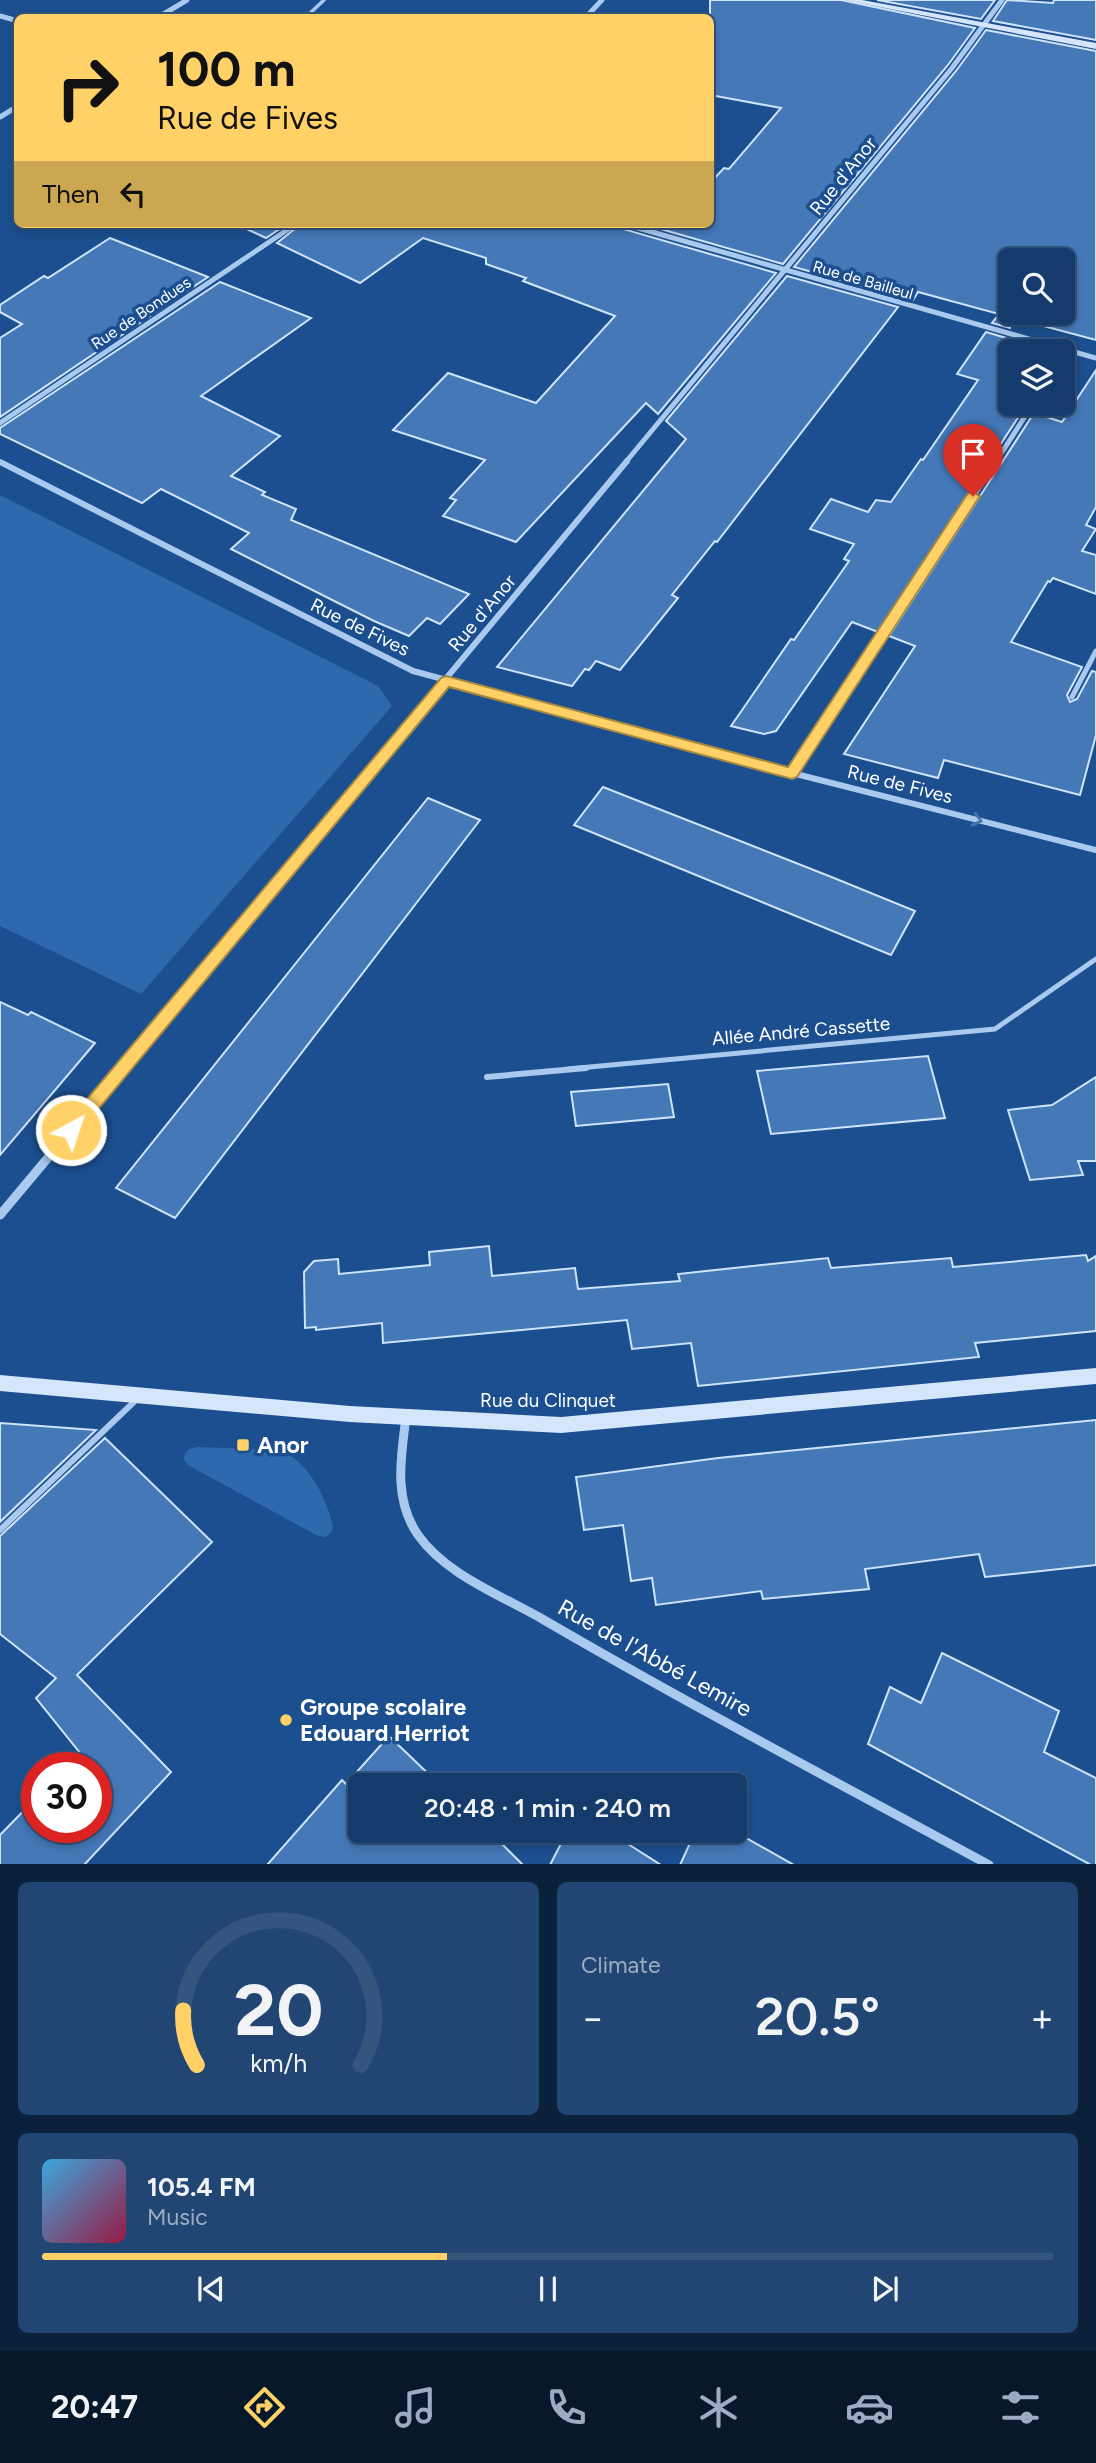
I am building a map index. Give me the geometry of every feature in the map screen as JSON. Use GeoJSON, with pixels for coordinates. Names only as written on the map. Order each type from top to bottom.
{"type":"FeatureCollection","features":[{"type":"Feature","properties":{"kind":"street"},"geometry":{"type":"LineString","coordinates":[[164,14],[187,0]]}},
{"type":"Feature","properties":{"kind":"street"},"geometry":{"type":"LineString","coordinates":[[588,14],[602,0]]}},
{"type":"Feature","properties":{"kind":"street"},"geometry":{"type":"LineString","coordinates":[[848,0],[1096,47]]}},
{"type":"Feature","properties":{"kind":"street","name":"Rue d'Anor"},"geometry":{"type":"LineString","coordinates":[[0,1215],[785,271],[984,27],[1002,0]]}},
{"type":"Feature","properties":{"kind":"street","name":"Rue de Bondues"},"geometry":{"type":"LineString","coordinates":[[0,423],[290,228]]}},
{"type":"Feature","properties":{"kind":"street","name":"Rue de Bailleul"},"geometry":{"type":"LineString","coordinates":[[638,228],[1026,339]]}},
{"type":"Feature","properties":{"kind":"street","name":"Rue de Bailleul"},"geometry":{"type":"LineString","coordinates":[[1075,353],[1096,358]]}},
{"type":"Feature","properties":{"kind":"street"},"geometry":{"type":"LineString","coordinates":[[792,773],[1025,416]]}},
{"type":"Feature","properties":{"kind":"street","name":"Rue de Fives"},"geometry":{"type":"LineString","coordinates":[[0,462],[414,671],[792,773],[1096,850]]}},
{"type":"Feature","properties":{"kind":"street","name":"Rue du Clinquet"},"geometry":{"type":"LineString","coordinates":[[0,1383],[511,1424],[603,1423],[1096,1376]]}},
{"type":"Feature","properties":{"kind":"street","name":"Rue de l'Abbé Lemire"},"geometry":{"type":"LineString","coordinates":[[407,1416],[400,1471],[402,1509],[419,1538],[444,1560],[571,1635],[989,1864]]}},
{"type":"Feature","properties":{"kind":"lane"},"geometry":{"type":"LineString","coordinates":[[309,14],[324,0]]}},
{"type":"Feature","properties":{"kind":"lane"},"geometry":{"type":"LineString","coordinates":[[1072,697],[1096,651]]}},
{"type":"Feature","properties":{"kind":"lane","name":"Allée André Cassette"},"geometry":{"type":"LineString","coordinates":[[487,1077],[995,1029],[1096,959]]}},
{"type":"Feature","properties":{"kind":"lane"},"geometry":{"type":"LineString","coordinates":[[0,1530],[142,1395]]}},
{"type":"Feature","properties":{"kind":"shaded area"},"geometry":{"type":"Polygon","coordinates":[[[0,495],[378,686],[392,706],[141,994],[0,926],[0,495]]]}},
{"type":"Feature","properties":{"kind":"shaded area"},"geometry":{"type":"Polygon","coordinates":[[[197,1447],[269,1450],[293,1457],[307,1471],[323,1498],[332,1522],[331,1532],[325,1537],[318,1536],[188,1465],[184,1460],[186,1452],[197,1447]]]}},
{"type":"Feature","properties":{"kind":"building"},"geometry":{"type":"Polygon","coordinates":[[[710,0],[841,0],[975,28],[948,65],[783,264],[657,228],[714,228],[714,179],[724,168],[729,169],[781,108],[714,96],[714,14],[710,14],[710,0]]]}},
{"type":"Feature","properties":{"kind":"building"},"geometry":{"type":"Polygon","coordinates":[[[877,0],[995,0],[981,19],[877,0]]]}},
{"type":"Feature","properties":{"kind":"building"},"geometry":{"type":"Polygon","coordinates":[[[1007,0],[1053,3],[1054,0],[1096,0],[1096,40],[993,21],[1007,0]]]}},
{"type":"Feature","properties":{"kind":"building"},"geometry":{"type":"Polygon","coordinates":[[[986,30],[1096,51],[1096,340],[1040,325],[1075,325],[1075,248],[998,248],[998,314],[918,292],[913,300],[794,267],[956,71],[986,30]]]}},
{"type":"Feature","properties":{"kind":"building"},"geometry":{"type":"Polygon","coordinates":[[[245,228],[281,228],[266,238],[245,228]]]}},
{"type":"Feature","properties":{"kind":"building"},"geometry":{"type":"Polygon","coordinates":[[[296,228],[622,228],[776,273],[658,414],[646,403],[516,542],[443,516],[456,500],[450,498],[485,460],[393,430],[448,373],[536,403],[615,316],[523,281],[526,278],[486,264],[486,258],[423,238],[360,283],[277,243],[296,228]]]}},
{"type":"Feature","properties":{"kind":"building"},"geometry":{"type":"Polygon","coordinates":[[[110,238],[208,277],[0,417],[0,338],[22,324],[0,312],[0,305],[110,238]]]}},
{"type":"Feature","properties":{"kind":"building"},"geometry":{"type":"Polygon","coordinates":[[[787,276],[898,307],[717,542],[715,541],[672,595],[678,598],[620,670],[596,661],[589,670],[585,669],[572,686],[497,667],[686,439],[666,421],[787,276]]]}},
{"type":"Feature","properties":{"kind":"building"},"geometry":{"type":"Polygon","coordinates":[[[220,282],[311,318],[201,396],[280,436],[231,476],[265,492],[262,495],[296,509],[291,520],[469,594],[440,624],[427,618],[409,636],[374,621],[231,549],[249,533],[161,489],[142,503],[0,434],[0,428],[220,282]]]}},
{"type":"Feature","properties":{"kind":"building"},"geometry":{"type":"Polygon","coordinates":[[[986,332],[1010,339],[998,339],[998,416],[1019,416],[878,632],[852,622],[776,731],[764,734],[731,726],[849,561],[844,559],[854,544],[810,529],[831,499],[868,512],[876,500],[891,502],[978,380],[957,374],[986,332]]]}},
{"type":"Feature","properties":{"kind":"building"},"geometry":{"type":"Polygon","coordinates":[[[1096,370],[1096,507],[1086,525],[1096,529],[1082,551],[1096,555],[1096,594],[1053,578],[1048,581],[1011,642],[1082,667],[1067,695],[1070,702],[1077,699],[1092,671],[1096,672],[1096,735],[1080,795],[944,760],[938,778],[844,754],[915,646],[889,636],[1032,416],[1043,416],[1062,422],[1066,416],[1075,416],[1075,402],[1096,370]]]}},
{"type":"Feature","properties":{"kind":"building"},"geometry":{"type":"Polygon","coordinates":[[[603,787],[915,911],[891,955],[574,825],[603,787]]]}},
{"type":"Feature","properties":{"kind":"building"},"geometry":{"type":"Polygon","coordinates":[[[428,798],[480,820],[175,1218],[116,1188],[428,798]]]}},
{"type":"Feature","properties":{"kind":"building"},"geometry":{"type":"Polygon","coordinates":[[[0,1002],[28,1015],[31,1012],[95,1043],[0,1155],[0,1002]]]}},
{"type":"Feature","properties":{"kind":"building"},"geometry":{"type":"Polygon","coordinates":[[[928,1056],[945,1118],[771,1134],[757,1071],[928,1056]]]}},
{"type":"Feature","properties":{"kind":"building"},"geometry":{"type":"Polygon","coordinates":[[[1096,1077],[1096,1161],[1078,1161],[1083,1175],[1030,1180],[1008,1110],[1052,1105],[1096,1077]]]}},
{"type":"Feature","properties":{"kind":"building"},"geometry":{"type":"Polygon","coordinates":[[[668,1084],[674,1117],[576,1126],[571,1092],[668,1084]]]}},
{"type":"Feature","properties":{"kind":"building"},"geometry":{"type":"Polygon","coordinates":[[[489,1246],[492,1276],[575,1268],[578,1289],[680,1281],[678,1274],[828,1258],[831,1268],[951,1258],[953,1267],[1086,1255],[1088,1261],[1096,1256],[1096,1331],[975,1343],[979,1357],[698,1386],[691,1343],[632,1349],[627,1320],[383,1343],[382,1323],[316,1330],[316,1327],[305,1328],[304,1272],[314,1261],[338,1259],[339,1274],[430,1265],[429,1252],[489,1246]]]}},
{"type":"Feature","properties":{"kind":"building"},"geometry":{"type":"Polygon","coordinates":[[[1096,1420],[1096,1565],[985,1577],[979,1554],[865,1569],[869,1589],[763,1599],[761,1591],[656,1605],[652,1578],[631,1581],[623,1525],[584,1530],[576,1477],[718,1458],[1096,1420]]]}},
{"type":"Feature","properties":{"kind":"building"},"geometry":{"type":"Polygon","coordinates":[[[0,1423],[96,1430],[0,1522],[0,1423]]]}},
{"type":"Feature","properties":{"kind":"building"},"geometry":{"type":"Polygon","coordinates":[[[105,1438],[212,1542],[77,1675],[171,1772],[112,1835],[112,1752],[79,1752],[36,1698],[56,1678],[0,1634],[0,1536],[105,1438]]]}},
{"type":"Feature","properties":{"kind":"building"},"geometry":{"type":"Polygon","coordinates":[[[942,1653],[1059,1711],[1044,1752],[1096,1778],[1096,1864],[1089,1864],[868,1744],[890,1687],[921,1703],[942,1653]]]}},
{"type":"Feature","properties":{"kind":"building"},"geometry":{"type":"Polygon","coordinates":[[[389,1736],[428,1773],[356,1773],[389,1736]]]}},
{"type":"Feature","properties":{"kind":"building"},"geometry":{"type":"Polygon","coordinates":[[[342,1780],[346,1784],[348,1782],[348,1843],[501,1843],[522,1864],[268,1864],[342,1780]]]}},
{"type":"Feature","properties":{"kind":"building"},"geometry":{"type":"Polygon","coordinates":[[[21,1813],[21,1843],[105,1843],[85,1864],[0,1864],[0,1835],[21,1813]]]}},
{"type":"Feature","properties":{"kind":"building"},"geometry":{"type":"Polygon","coordinates":[[[747,1838],[792,1864],[680,1864],[690,1843],[747,1843],[747,1838]]]}},
{"type":"Feature","properties":{"kind":"building"},"geometry":{"type":"Polygon","coordinates":[[[561,1843],[626,1843],[659,1864],[551,1864],[561,1843]]]}},
{"type":"Feature","properties":{"kind":"place","name":"Anor"},"geometry":{"type":"Point","coordinates":[243,1445]}},
{"type":"Feature","properties":{"kind":"place","name":"Groupe scolaire Edouard Herriot"},"geometry":{"type":"Point","coordinates":[286,1720]}},
{"type":"Feature","properties":{"kind":"route"},"geometry":{"type":"LineString","coordinates":[[71,1130],[446,681],[792,773],[973,496]]}}]}
